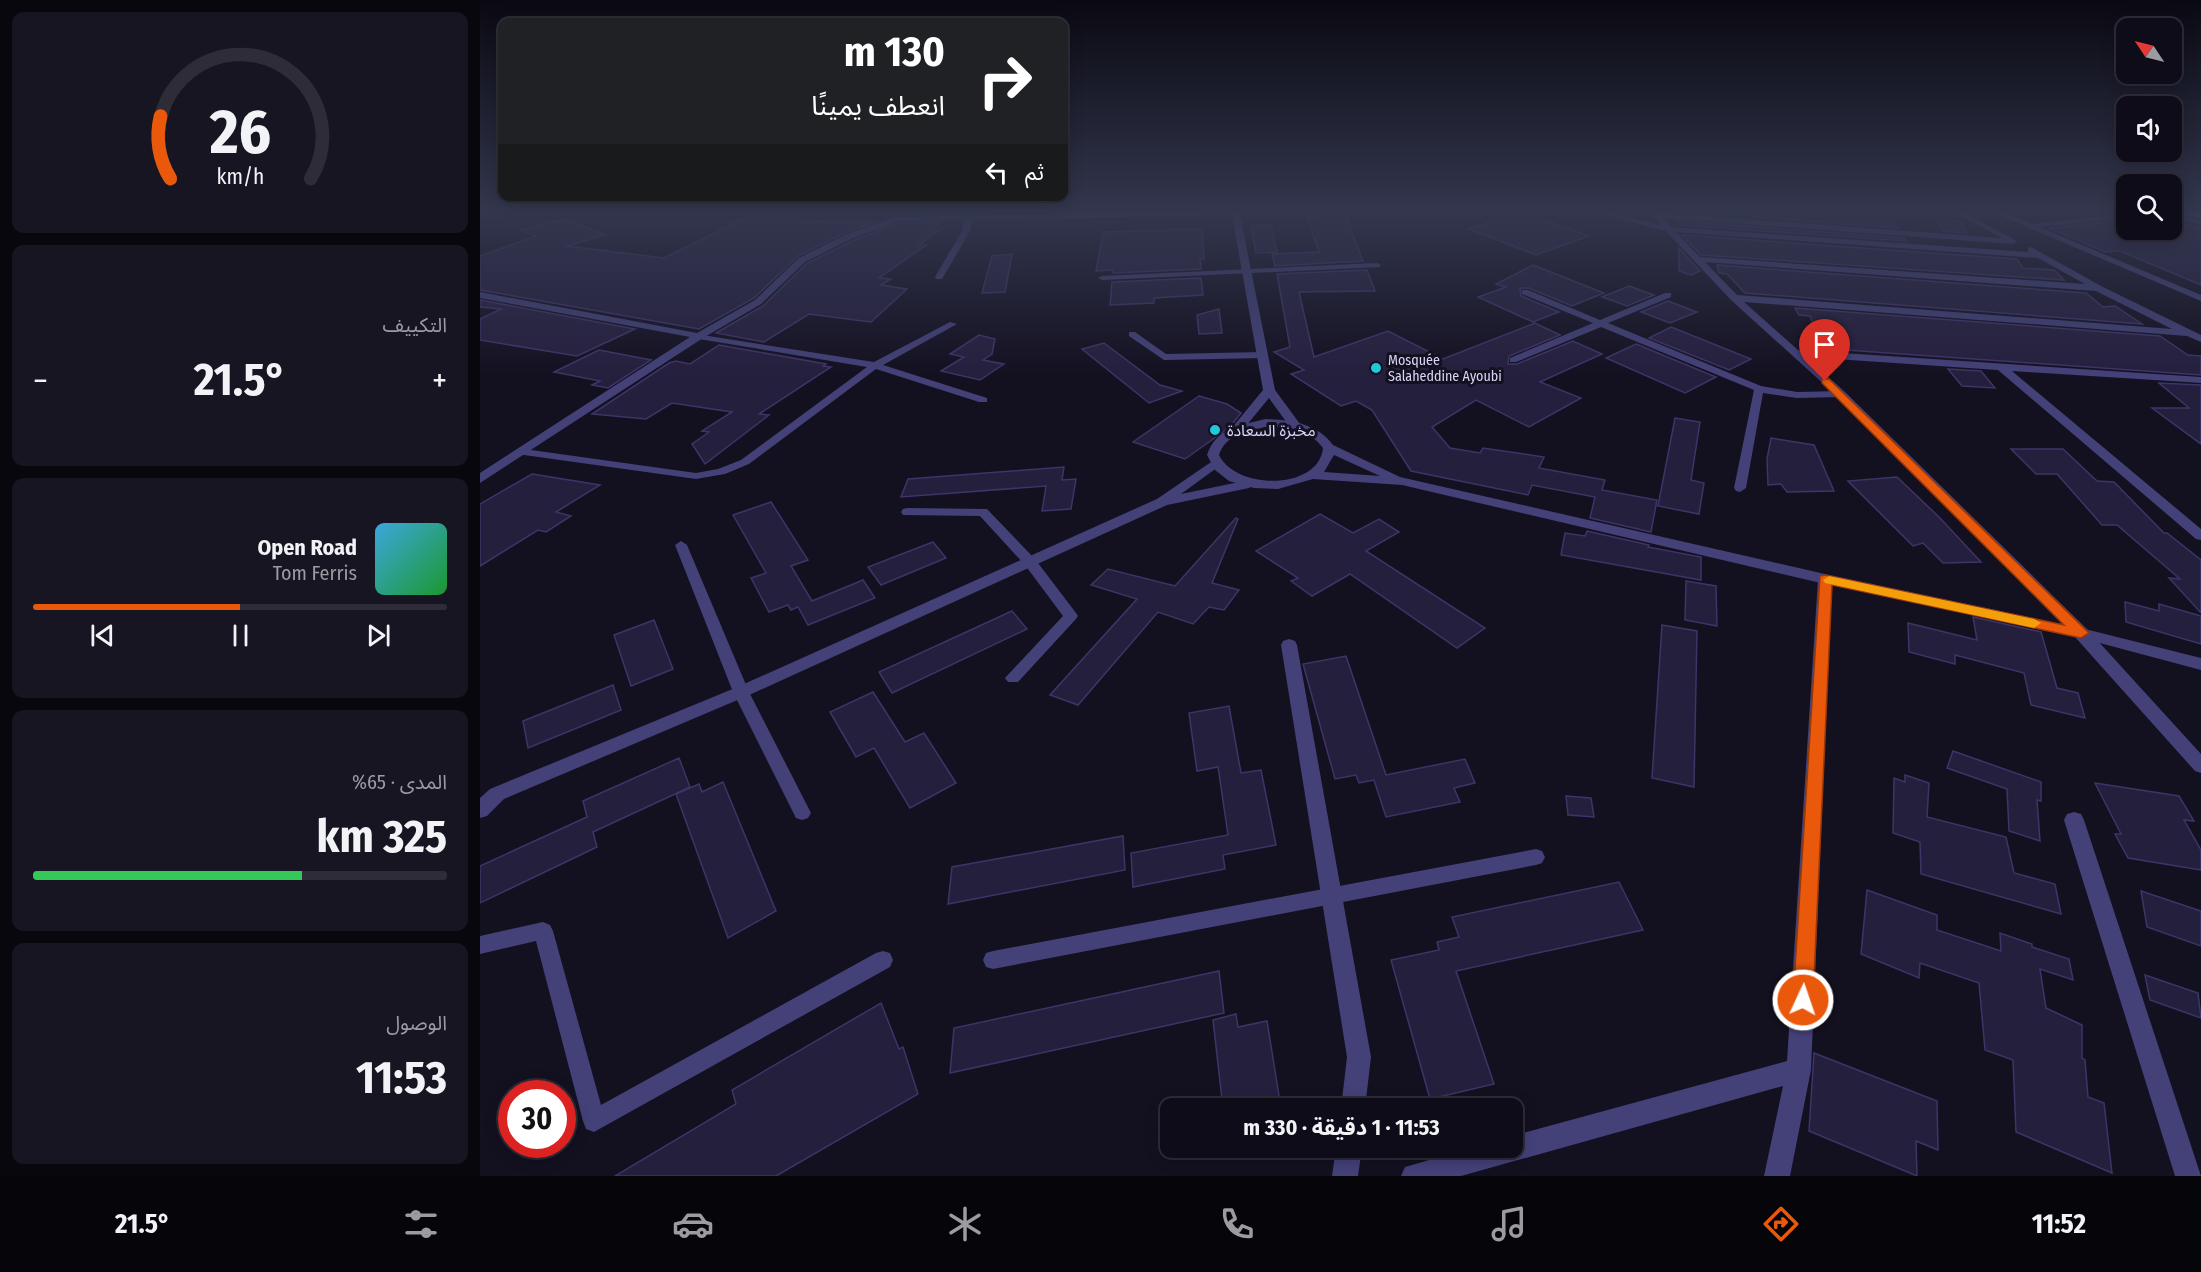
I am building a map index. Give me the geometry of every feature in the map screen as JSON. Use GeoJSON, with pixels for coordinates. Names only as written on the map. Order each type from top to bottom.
{"type":"FeatureCollection","features":[{"type":"Feature","properties":{"kind":"street"},"geometry":{"type":"LineString","coordinates":[[483,474],[524,452],[699,336],[758,302],[795,267]]}},
{"type":"Feature","properties":{"kind":"street"},"geometry":{"type":"LineString","coordinates":[[1246,267],[1269,390],[1294,424]]}},
{"type":"Feature","properties":{"kind":"street"},"geometry":{"type":"LineString","coordinates":[[1704,267],[1734,298],[1841,394],[2081,633],[2201,766]]}},
{"type":"Feature","properties":{"kind":"street"},"geometry":{"type":"LineString","coordinates":[[1806,267],[2098,288]]}},
{"type":"Feature","properties":{"kind":"street"},"geometry":{"type":"LineString","coordinates":[[2060,267],[2201,339]]}},
{"type":"Feature","properties":{"kind":"street"},"geometry":{"type":"LineString","coordinates":[[2129,267],[2201,298]]}},
{"type":"Feature","properties":{"kind":"street"},"geometry":{"type":"LineString","coordinates":[[480,295],[699,336]]}},
{"type":"Feature","properties":{"kind":"street"},"geometry":{"type":"LineString","coordinates":[[1734,298],[2190,333]]}},
{"type":"Feature","properties":{"kind":"street"},"geometry":{"type":"LineString","coordinates":[[1794,353],[2201,380]]}},
{"type":"Feature","properties":{"kind":"street"},"geometry":{"type":"LineString","coordinates":[[2000,366],[2201,536]]}},
{"type":"Feature","properties":{"kind":"street"},"geometry":{"type":"LineString","coordinates":[[1238,429],[1269,390]]}},
{"type":"Feature","properties":{"kind":"street"},"geometry":{"type":"LineString","coordinates":[[1249,484],[1233,479],[1214,464],[1214,449],[1227,435],[1238,429],[1265,423],[1294,424],[1317,433],[1329,448],[1402,481]]}},
{"type":"Feature","properties":{"kind":"street"},"geometry":{"type":"LineString","coordinates":[[1162,502],[1249,484],[1282,484],[1312,475],[1323,467],[1329,457],[1329,448]]}},
{"type":"Feature","properties":{"kind":"street"},"geometry":{"type":"LineString","coordinates":[[480,810],[497,794],[741,692],[1162,502],[1214,464]]}},
{"type":"Feature","properties":{"kind":"street"},"geometry":{"type":"LineString","coordinates":[[1312,475],[1402,481],[1825,579],[2081,633],[2201,664]]}},
{"type":"Feature","properties":{"kind":"street"},"geometry":{"type":"LineString","coordinates":[[1777,1176],[1799,1070],[1825,579]]}},
{"type":"Feature","properties":{"kind":"street"},"geometry":{"type":"LineString","coordinates":[[1289,645],[1329,896],[1359,1057],[1354,1098]]}},
{"type":"Feature","properties":{"kind":"street"},"geometry":{"type":"LineString","coordinates":[[2074,820],[2188,1176]]}},
{"type":"Feature","properties":{"kind":"street"},"geometry":{"type":"LineString","coordinates":[[1414,1176],[1799,1070]]}},
{"type":"Feature","properties":{"kind":"street"},"geometry":{"type":"LineString","coordinates":[[1345,1176],[1347,1158]]}},
{"type":"Feature","properties":{"kind":"lane"},"geometry":{"type":"LineString","coordinates":[[939,277],[945,267]]}},
{"type":"Feature","properties":{"kind":"lane"},"geometry":{"type":"LineString","coordinates":[[1101,278],[1354,267]]}},
{"type":"Feature","properties":{"kind":"lane"},"geometry":{"type":"LineString","coordinates":[[1525,292],[1759,389],[1797,395],[1841,394]]}},
{"type":"Feature","properties":{"kind":"lane"},"geometry":{"type":"LineString","coordinates":[[1513,360],[1668,295]]}},
{"type":"Feature","properties":{"kind":"lane"},"geometry":{"type":"LineString","coordinates":[[524,452],[696,476],[713,475],[745,462],[875,365],[953,324]]}},
{"type":"Feature","properties":{"kind":"lane"},"geometry":{"type":"LineString","coordinates":[[1132,334],[1164,357],[1263,356]]}},
{"type":"Feature","properties":{"kind":"lane"},"geometry":{"type":"LineString","coordinates":[[699,336],[875,365],[983,399]]}},
{"type":"Feature","properties":{"kind":"lane"},"geometry":{"type":"LineString","coordinates":[[1740,488],[1759,389]]}},
{"type":"Feature","properties":{"kind":"lane"},"geometry":{"type":"LineString","coordinates":[[906,512],[983,512],[1030,562],[1071,616],[1014,678]]}},
{"type":"Feature","properties":{"kind":"lane"},"geometry":{"type":"LineString","coordinates":[[681,545],[741,692],[802,813]]}},
{"type":"Feature","properties":{"kind":"lane"},"geometry":{"type":"LineString","coordinates":[[993,960],[1536,858]]}},
{"type":"Feature","properties":{"kind":"lane"},"geometry":{"type":"LineString","coordinates":[[480,945],[543,931],[594,1121],[884,960]]}},
{"type":"Feature","properties":{"kind":"building"},"geometry":{"type":"Polygon","coordinates":[[[480,267],[787,267],[754,298],[699,329],[480,290],[480,267]]]}},
{"type":"Feature","properties":{"kind":"building"},"geometry":{"type":"Polygon","coordinates":[[[803,267],[895,267],[879,278],[891,279],[881,285],[907,289],[871,322],[809,314],[764,342],[716,333],[763,306],[803,267]]]}},
{"type":"Feature","properties":{"kind":"building"},"geometry":{"type":"Polygon","coordinates":[[[989,267],[1010,267],[1005,292],[982,293],[989,267]]]}},
{"type":"Feature","properties":{"kind":"building"},"geometry":{"type":"Polygon","coordinates":[[[1097,267],[1201,267],[1201,269],[1113,273],[1113,270],[1096,271],[1097,267]]]}},
{"type":"Feature","properties":{"kind":"building"},"geometry":{"type":"Polygon","coordinates":[[[1529,267],[1538,267],[1604,293],[1572,306],[1529,288],[1520,288],[1521,296],[1559,312],[1533,322],[1478,297],[1506,287],[1496,284],[1529,267]]]}},
{"type":"Feature","properties":{"kind":"building"},"geometry":{"type":"Polygon","coordinates":[[[1679,267],[1696,267],[1700,271],[1691,275],[1679,271],[1679,267]]]}},
{"type":"Feature","properties":{"kind":"building"},"geometry":{"type":"Polygon","coordinates":[[[1717,267],[1742,267],[2086,293],[2103,307],[2115,306],[2142,324],[1745,293],[1727,274],[1719,273],[1717,267]]]}},
{"type":"Feature","properties":{"kind":"building"},"geometry":{"type":"Polygon","coordinates":[[[1873,267],[2022,267],[2054,270],[2064,280],[1873,267]]]}},
{"type":"Feature","properties":{"kind":"building"},"geometry":{"type":"Polygon","coordinates":[[[2158,267],[2201,267],[2201,285],[2158,267]]]}},
{"type":"Feature","properties":{"kind":"building"},"geometry":{"type":"Polygon","coordinates":[[[1367,270],[1375,291],[1299,292],[1314,357],[1388,331],[1443,359],[1535,323],[1560,335],[1509,356],[1508,364],[1517,364],[1573,341],[1602,354],[1540,382],[1581,398],[1529,427],[1476,400],[1432,427],[1450,448],[1480,453],[1483,448],[1544,457],[1539,468],[1605,480],[1602,490],[1657,500],[1651,532],[1590,518],[1595,497],[1532,485],[1528,495],[1411,471],[1372,410],[1356,401],[1341,406],[1291,374],[1304,370],[1274,352],[1290,347],[1277,274],[1367,270]]]}},
{"type":"Feature","properties":{"kind":"building"},"geometry":{"type":"Polygon","coordinates":[[[1201,278],[1203,295],[1154,298],[1154,303],[1110,305],[1112,282],[1201,278]]]}},
{"type":"Feature","properties":{"kind":"building"},"geometry":{"type":"Polygon","coordinates":[[[1629,286],[1654,295],[1627,306],[1602,297],[1629,286]]]}},
{"type":"Feature","properties":{"kind":"building"},"geometry":{"type":"Polygon","coordinates":[[[480,300],[635,329],[577,356],[480,340],[480,319],[501,309],[480,307],[480,300]]]}},
{"type":"Feature","properties":{"kind":"building"},"geometry":{"type":"Polygon","coordinates":[[[1668,301],[1697,312],[1670,323],[1641,312],[1668,301]]]}},
{"type":"Feature","properties":{"kind":"building"},"geometry":{"type":"Polygon","coordinates":[[[1795,308],[2160,336],[2188,355],[2201,356],[2201,375],[1846,350],[1841,336],[1816,332],[1810,316],[1799,315],[1795,308]]]}},
{"type":"Feature","properties":{"kind":"building"},"geometry":{"type":"Polygon","coordinates":[[[1219,309],[1222,333],[1199,334],[1197,315],[1219,309]]]}},
{"type":"Feature","properties":{"kind":"building"},"geometry":{"type":"Polygon","coordinates":[[[1671,327],[1751,359],[1729,370],[1649,338],[1671,327]]]}},
{"type":"Feature","properties":{"kind":"building"},"geometry":{"type":"Polygon","coordinates":[[[979,335],[995,339],[992,354],[983,360],[1004,364],[980,380],[941,371],[964,357],[950,354],[979,335]]]}},
{"type":"Feature","properties":{"kind":"building"},"geometry":{"type":"Polygon","coordinates":[[[1104,343],[1160,385],[1182,391],[1149,403],[1082,349],[1104,343]]]}},
{"type":"Feature","properties":{"kind":"building"},"geometry":{"type":"Polygon","coordinates":[[[1636,344],[1716,377],[1685,393],[1606,358],[1636,344]]]}},
{"type":"Feature","properties":{"kind":"building"},"geometry":{"type":"Polygon","coordinates":[[[719,345],[826,364],[823,366],[831,367],[759,414],[769,415],[705,464],[692,444],[709,432],[702,431],[732,412],[672,403],[646,419],[592,414],[669,363],[676,361],[690,364],[719,345]]]}},
{"type":"Feature","properties":{"kind":"building"},"geometry":{"type":"Polygon","coordinates":[[[599,350],[651,360],[608,388],[592,385],[600,381],[554,372],[599,350]]]}},
{"type":"Feature","properties":{"kind":"building"},"geometry":{"type":"Polygon","coordinates":[[[1948,369],[1981,371],[1995,388],[1962,386],[1948,369]]]}},
{"type":"Feature","properties":{"kind":"building"},"geometry":{"type":"Polygon","coordinates":[[[2159,383],[2201,385],[2201,444],[2152,408],[2189,408],[2159,383]]]}},
{"type":"Feature","properties":{"kind":"building"},"geometry":{"type":"Polygon","coordinates":[[[1199,396],[1227,404],[1241,413],[1230,427],[1185,459],[1133,442],[1199,396]]]}},
{"type":"Feature","properties":{"kind":"building"},"geometry":{"type":"Polygon","coordinates":[[[1675,418],[1700,422],[1691,480],[1704,483],[1699,514],[1658,506],[1675,418]]]}},
{"type":"Feature","properties":{"kind":"building"},"geometry":{"type":"Polygon","coordinates":[[[1771,438],[1814,445],[1834,491],[1787,492],[1781,484],[1768,485],[1767,459],[1771,438]]]}},
{"type":"Feature","properties":{"kind":"building"},"geometry":{"type":"Polygon","coordinates":[[[2011,449],[2063,449],[2097,481],[2114,482],[2164,533],[2201,560],[2201,613],[2169,578],[2180,579],[2117,525],[2102,525],[2057,474],[2036,474],[2011,449]]]}},
{"type":"Feature","properties":{"kind":"building"},"geometry":{"type":"Polygon","coordinates":[[[1064,467],[1062,480],[1076,479],[1071,509],[1042,511],[1046,486],[901,497],[908,479],[1064,467]]]}},
{"type":"Feature","properties":{"kind":"building"},"geometry":{"type":"Polygon","coordinates":[[[532,474],[600,485],[556,512],[571,516],[546,532],[538,530],[480,566],[480,504],[532,474]]]}},
{"type":"Feature","properties":{"kind":"building"},"geometry":{"type":"Polygon","coordinates":[[[1897,477],[1981,562],[1943,563],[1923,543],[1913,546],[1848,481],[1897,477]]]}},
{"type":"Feature","properties":{"kind":"building"},"geometry":{"type":"Polygon","coordinates":[[[771,502],[808,560],[791,566],[812,601],[863,580],[875,598],[808,625],[798,607],[791,610],[788,605],[769,612],[751,578],[766,573],[733,515],[771,502]]]}},
{"type":"Feature","properties":{"kind":"building"},"geometry":{"type":"Polygon","coordinates":[[[1320,514],[1353,533],[1379,519],[1399,532],[1366,551],[1485,628],[1457,648],[1350,574],[1312,596],[1291,581],[1298,578],[1256,551],[1320,514]]]}},
{"type":"Feature","properties":{"kind":"building"},"geometry":{"type":"Polygon","coordinates":[[[1236,518],[1238,519],[1212,583],[1239,590],[1224,610],[1209,607],[1193,624],[1158,612],[1078,705],[1050,695],[1137,599],[1091,585],[1108,569],[1175,586],[1236,518]]]}},
{"type":"Feature","properties":{"kind":"building"},"geometry":{"type":"Polygon","coordinates":[[[1587,531],[1649,545],[1648,547],[1701,557],[1701,580],[1561,555],[1565,533],[1585,536],[1587,531]]]}},
{"type":"Feature","properties":{"kind":"building"},"geometry":{"type":"Polygon","coordinates":[[[933,542],[946,558],[881,585],[868,567],[933,542]]]}},
{"type":"Feature","properties":{"kind":"building"},"geometry":{"type":"Polygon","coordinates":[[[1686,581],[1716,586],[1717,626],[1685,620],[1686,581]]]}},
{"type":"Feature","properties":{"kind":"building"},"geometry":{"type":"Polygon","coordinates":[[[2125,602],[2159,611],[2159,604],[2201,616],[2201,644],[2126,622],[2125,602]]]}},
{"type":"Feature","properties":{"kind":"building"},"geometry":{"type":"Polygon","coordinates":[[[1012,611],[1027,629],[892,693],[879,672],[1012,611]]]}},
{"type":"Feature","properties":{"kind":"building"},"geometry":{"type":"Polygon","coordinates":[[[1973,617],[2041,632],[2057,688],[2078,693],[2085,718],[2031,705],[2024,673],[1955,655],[1955,664],[1909,652],[1908,623],[1977,640],[1973,617]]]}},
{"type":"Feature","properties":{"kind":"building"},"geometry":{"type":"Polygon","coordinates":[[[654,620],[673,669],[631,686],[614,635],[654,620]]]}},
{"type":"Feature","properties":{"kind":"building"},"geometry":{"type":"Polygon","coordinates":[[[1662,625],[1697,631],[1694,787],[1652,778],[1662,625]]]}},
{"type":"Feature","properties":{"kind":"building"},"geometry":{"type":"Polygon","coordinates":[[[1346,656],[1386,775],[1465,759],[1475,783],[1454,788],[1460,802],[1386,817],[1374,780],[1359,783],[1356,775],[1335,779],[1303,664],[1346,656]]]}},
{"type":"Feature","properties":{"kind":"building"},"geometry":{"type":"Polygon","coordinates":[[[613,685],[621,710],[528,748],[523,721],[613,685]]]}},
{"type":"Feature","properties":{"kind":"building"},"geometry":{"type":"Polygon","coordinates":[[[873,692],[905,742],[924,733],[956,783],[910,808],[874,748],[856,757],[830,712],[873,692]]]}},
{"type":"Feature","properties":{"kind":"building"},"geometry":{"type":"Polygon","coordinates":[[[1229,706],[1241,773],[1261,770],[1276,845],[1223,855],[1225,869],[1133,887],[1131,853],[1228,835],[1218,767],[1197,771],[1189,713],[1229,706]]]}},
{"type":"Feature","properties":{"kind":"building"},"geometry":{"type":"Polygon","coordinates":[[[1953,751],[2041,782],[2041,801],[2037,800],[2040,841],[2009,831],[2007,789],[1947,768],[1953,751]]]}},
{"type":"Feature","properties":{"kind":"building"},"geometry":{"type":"Polygon","coordinates":[[[679,758],[690,787],[593,832],[597,847],[480,903],[480,866],[587,817],[583,801],[679,758]]]}},
{"type":"Feature","properties":{"kind":"building"},"geometry":{"type":"Polygon","coordinates":[[[1905,775],[1929,783],[1927,817],[2006,837],[2014,873],[2055,884],[2061,914],[1921,874],[1920,842],[1893,833],[1894,778],[1905,782],[1905,775]]]}},
{"type":"Feature","properties":{"kind":"building"},"geometry":{"type":"Polygon","coordinates":[[[723,782],[776,911],[728,938],[676,794],[699,784],[702,792],[723,782]]]}},
{"type":"Feature","properties":{"kind":"building"},"geometry":{"type":"Polygon","coordinates":[[[2095,783],[2179,796],[2194,821],[2184,820],[2201,850],[2201,870],[2128,858],[2115,834],[2121,834],[2095,783]]]}},
{"type":"Feature","properties":{"kind":"building"},"geometry":{"type":"Polygon","coordinates":[[[1566,796],[1591,798],[1594,817],[1568,815],[1566,796]]]}},
{"type":"Feature","properties":{"kind":"building"},"geometry":{"type":"Polygon","coordinates":[[[1123,836],[1125,870],[948,904],[952,867],[1123,836]]]}},
{"type":"Feature","properties":{"kind":"building"},"geometry":{"type":"Polygon","coordinates":[[[1619,882],[1643,930],[1456,971],[1494,1084],[1430,1098],[1391,960],[1439,950],[1437,942],[1459,937],[1452,917],[1619,882]]]}},
{"type":"Feature","properties":{"kind":"building"},"geometry":{"type":"Polygon","coordinates":[[[1867,890],[1937,915],[1937,930],[2001,951],[2000,933],[2032,944],[2032,947],[2069,959],[2073,980],[2040,969],[2046,1008],[2082,1025],[2082,1058],[2085,1060],[2088,1097],[2104,1103],[2112,1173],[2016,1132],[2013,1060],[1985,1050],[1979,983],[1920,963],[1919,978],[1861,954],[1867,890]]]}},
{"type":"Feature","properties":{"kind":"building"},"geometry":{"type":"Polygon","coordinates":[[[2141,891],[2201,911],[2201,946],[2147,927],[2141,891]]]}},
{"type":"Feature","properties":{"kind":"building"},"geometry":{"type":"Polygon","coordinates":[[[1219,971],[1224,1013],[950,1073],[954,1028],[1219,971]]]}},
{"type":"Feature","properties":{"kind":"building"},"geometry":{"type":"Polygon","coordinates":[[[2145,975],[2198,993],[2201,1018],[2150,1000],[2145,975]]]}},
{"type":"Feature","properties":{"kind":"building"},"geometry":{"type":"Polygon","coordinates":[[[881,1003],[899,1049],[903,1047],[918,1094],[776,1176],[615,1176],[736,1104],[732,1090],[881,1003]]]}},
{"type":"Feature","properties":{"kind":"building"},"geometry":{"type":"Polygon","coordinates":[[[1236,1014],[1238,1027],[1267,1021],[1279,1098],[1222,1098],[1213,1020],[1236,1014]]]}},
{"type":"Feature","properties":{"kind":"building"},"geometry":{"type":"Polygon","coordinates":[[[1814,1053],[1937,1101],[1938,1150],[1916,1141],[1917,1176],[1809,1131],[1814,1053]]]}},
{"type":"Feature","properties":{"kind":"slow traffic"},"geometry":{"type":"LineString","coordinates":[[1829,580],[2034,623]]}},
{"type":"Feature","properties":{"kind":"place","name":"Mosquée Salaheddine Ayoubi"},"geometry":{"type":"Point","coordinates":[1376,368]}},
{"type":"Feature","properties":{"kind":"place","name":"مخبزة السعادة"},"geometry":{"type":"Point","coordinates":[1215,430]}},
{"type":"Feature","properties":{"kind":"route"},"geometry":{"type":"LineString","coordinates":[[1803,1000],[1825,579],[2081,633],[1841,394],[1825,381]]}}]}
